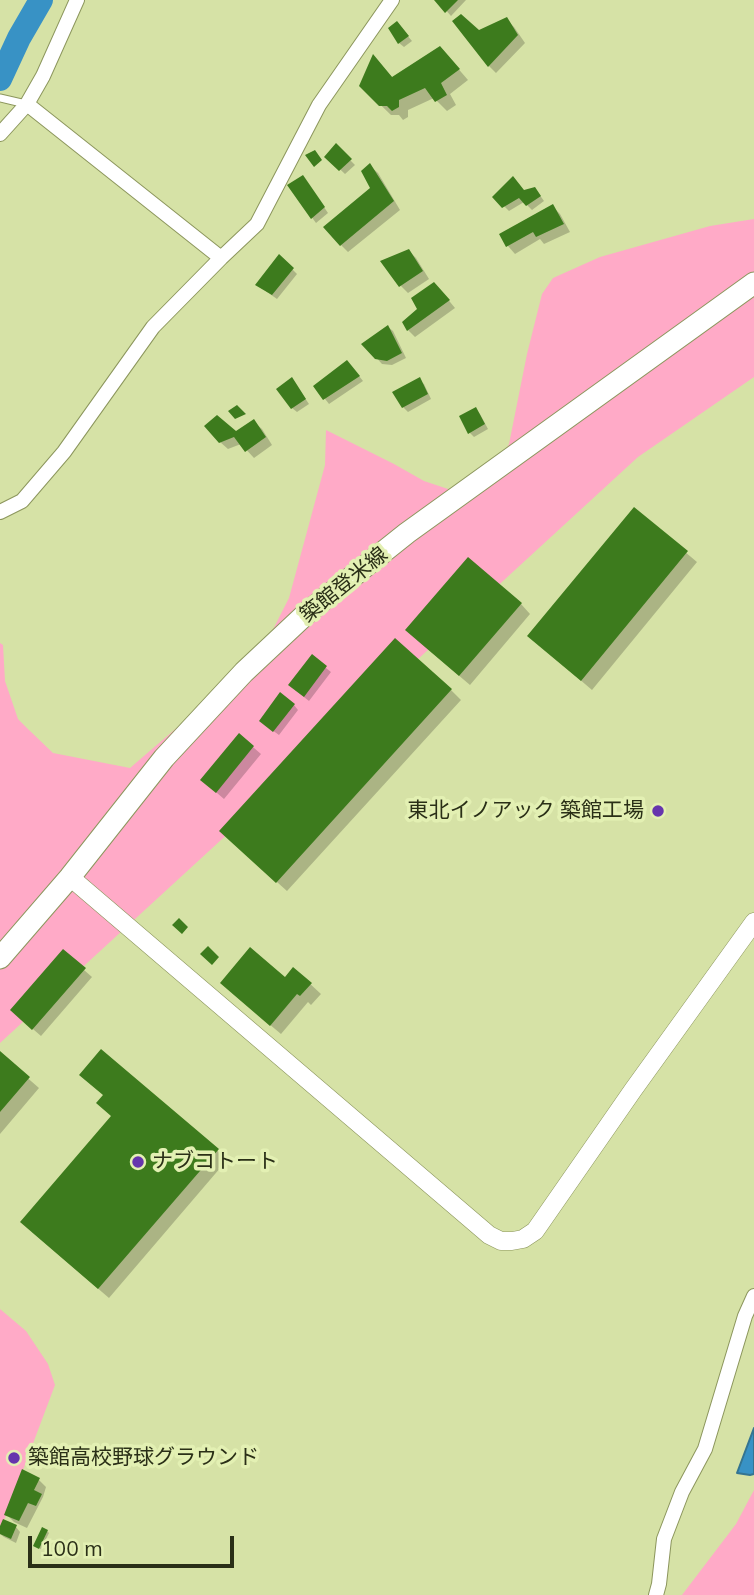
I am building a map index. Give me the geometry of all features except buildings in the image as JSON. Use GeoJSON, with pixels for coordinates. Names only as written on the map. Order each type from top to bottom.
{"type":"FeatureCollection","features":[{"type":"Feature","properties":{"kind":"main road","name":"築館登米線"},"geometry":{"type":"LineString","coordinates":[[0,958],[70,877],[164,758],[244,672],[309,612],[407,533],[754,284]]}},
{"type":"Feature","properties":{"kind":"street"},"geometry":{"type":"LineString","coordinates":[[0,134],[26,104],[43,76],[77,0]]}},
{"type":"Feature","properties":{"kind":"street"},"geometry":{"type":"LineString","coordinates":[[0,512],[22,501],[64,452],[153,327],[257,224],[318,105],[391,0]]}},
{"type":"Feature","properties":{"kind":"street"},"geometry":{"type":"LineString","coordinates":[[26,104],[221,258]]}},
{"type":"Feature","properties":{"kind":"street"},"geometry":{"type":"LineString","coordinates":[[70,877],[489,1235],[501,1241],[523,1239],[535,1231],[754,922]]}},
{"type":"Feature","properties":{"kind":"street"},"geometry":{"type":"LineString","coordinates":[[656,1595],[664,1539],[682,1492],[705,1449],[745,1316],[754,1296]]}},
{"type":"Feature","properties":{"kind":"lane"},"geometry":{"type":"LineString","coordinates":[[3,99],[26,104]]}},
{"type":"Feature","properties":{"kind":"shaded area"},"geometry":{"type":"Polygon","coordinates":[[[754,219],[754,377],[638,457],[0,1043],[0,643],[3,645],[5,681],[18,719],[29,730],[53,753],[130,768],[255,665],[289,598],[325,465],[326,430],[424,481],[448,489],[468,490],[492,474],[509,444],[542,294],[553,278],[600,257],[710,226],[754,219]]]}},
{"type":"Feature","properties":{"kind":"shaded area","name":"築館高校野球グラウンド"},"geometry":{"type":"Polygon","coordinates":[[[0,1309],[26,1331],[48,1364],[55,1385],[0,1531],[0,1309]]]}},
{"type":"Feature","properties":{"kind":"shaded area"},"geometry":{"type":"Polygon","coordinates":[[[754,1490],[754,1595],[682,1595],[736,1524],[754,1490]]]}},
{"type":"Feature","properties":{"kind":"water"},"geometry":{"type":"Polygon","coordinates":[[[754,1428],[754,1474],[737,1473],[754,1428]]]}},
{"type":"Feature","properties":{"kind":"waterway"},"geometry":{"type":"LineString","coordinates":[[0,79],[41,0]]}},
{"type":"Feature","properties":{"kind":"place","name":"東北イノアック 築館工場"},"geometry":{"type":"Point","coordinates":[658,811]}},
{"type":"Feature","properties":{"kind":"place","name":"ナブコトート"},"geometry":{"type":"Point","coordinates":[138,1162]}},
{"type":"Feature","properties":{"kind":"place","name":"築館高校野球グラウンド"},"geometry":{"type":"Point","coordinates":[14,1458]}}]}
